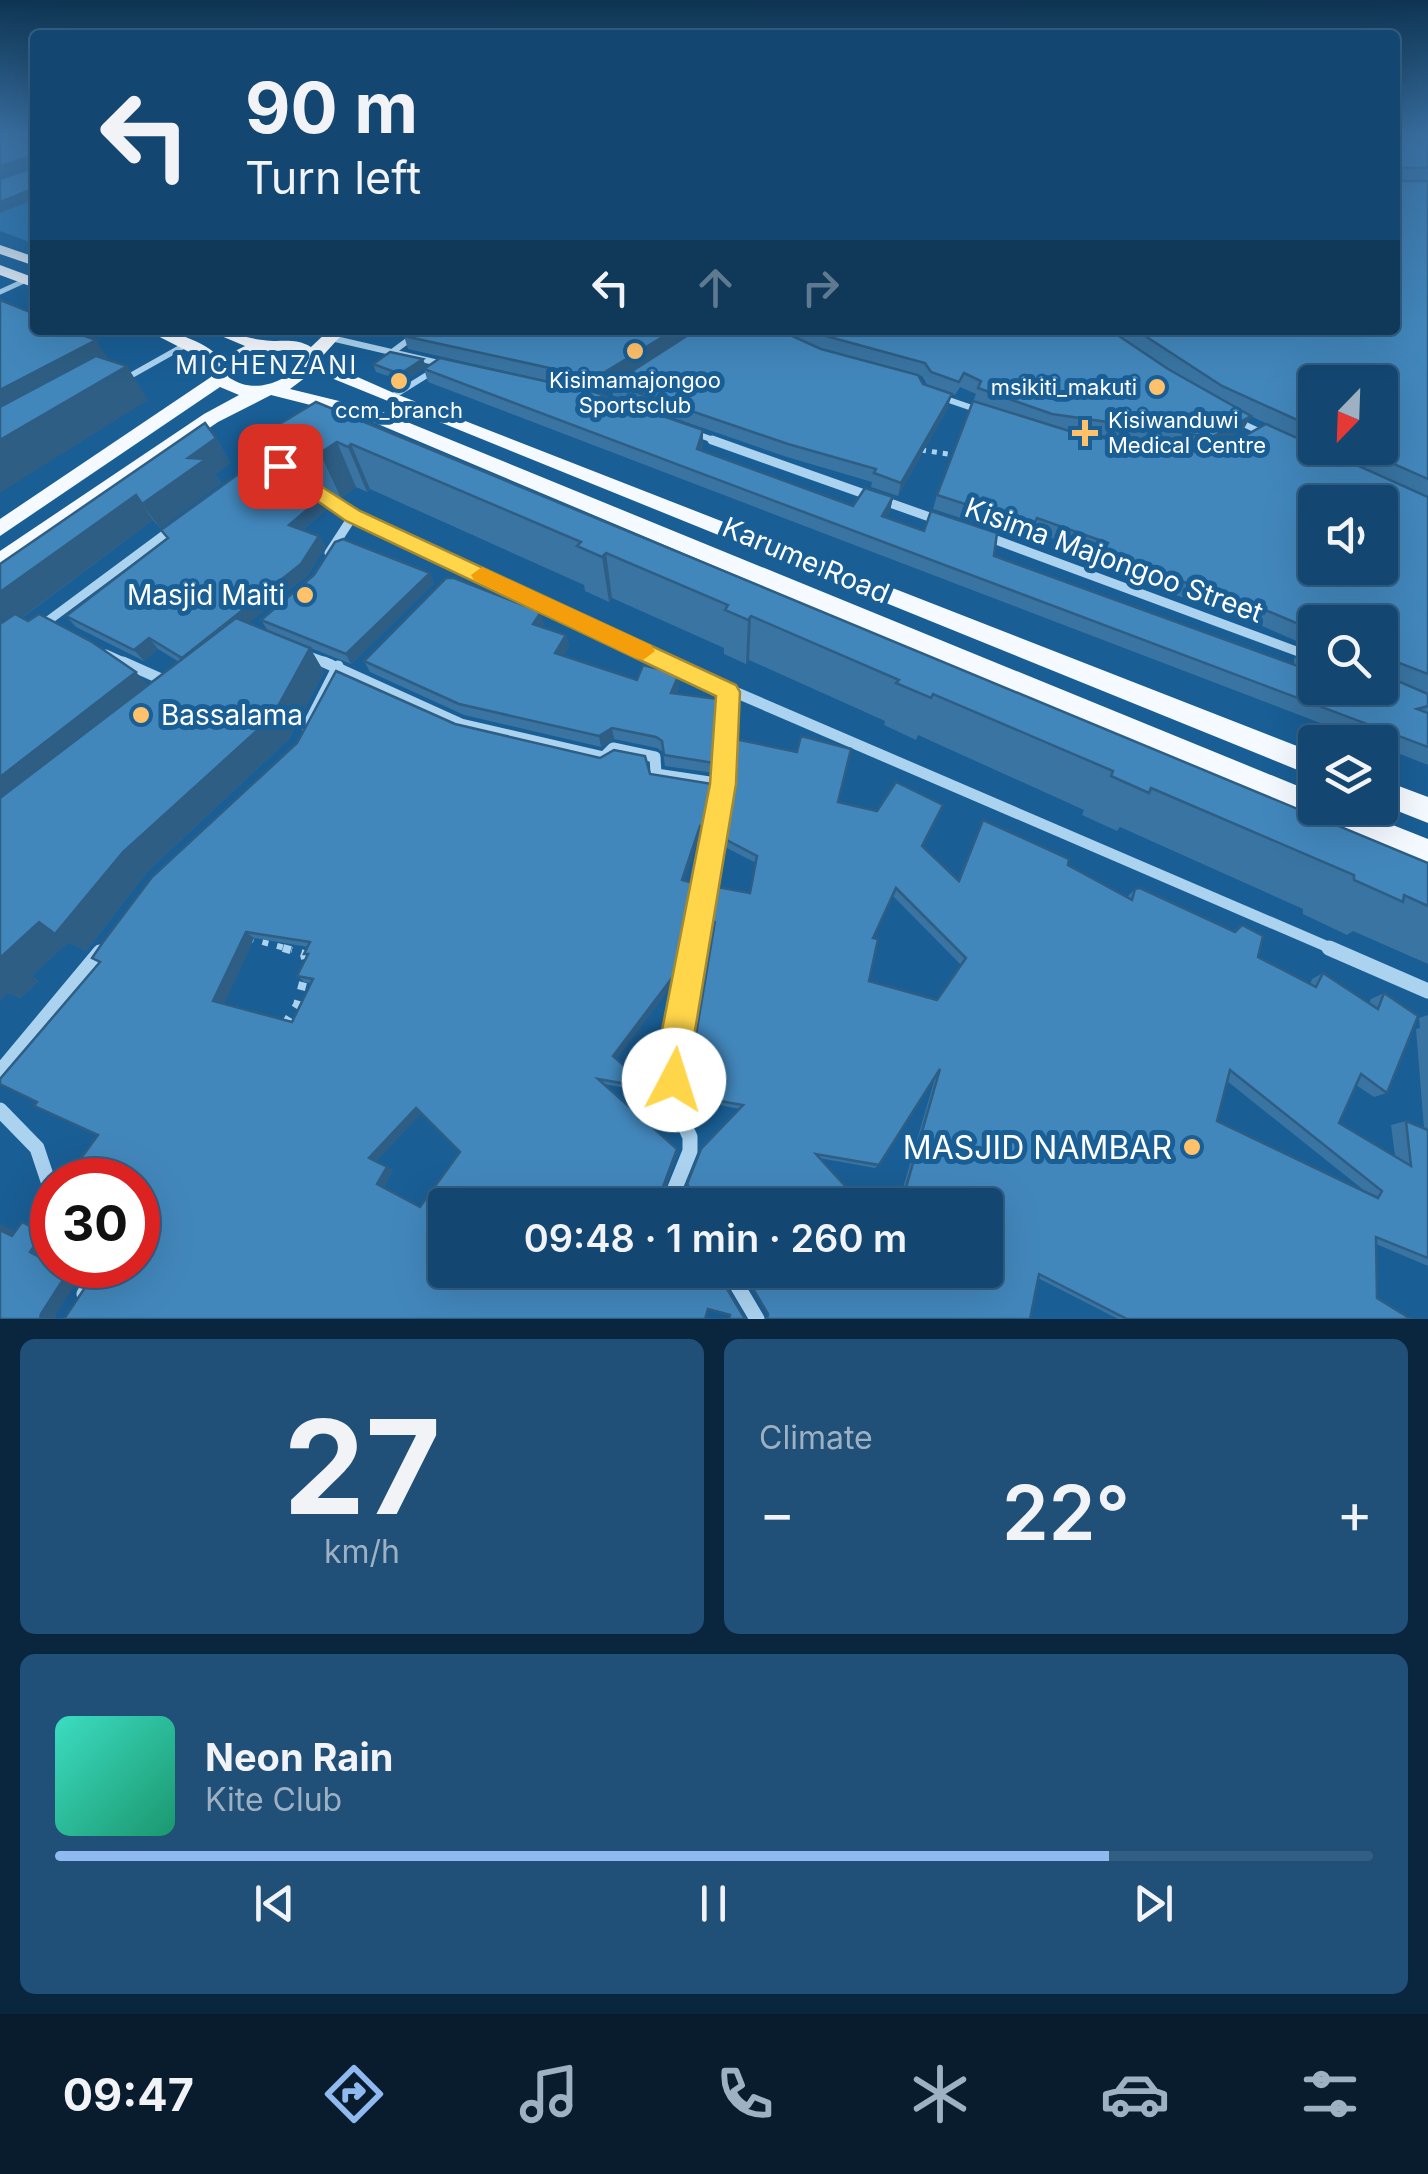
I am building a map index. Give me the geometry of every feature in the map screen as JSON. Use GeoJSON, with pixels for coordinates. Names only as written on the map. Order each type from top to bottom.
{"type":"FeatureCollection","features":[{"type":"Feature","properties":{"kind":"main road"},"geometry":{"type":"LineString","coordinates":[[0,250],[30,260]]}},
{"type":"Feature","properties":{"kind":"main road"},"geometry":{"type":"LineString","coordinates":[[0,270],[30,279]]}},
{"type":"Feature","properties":{"kind":"main road"},"geometry":{"type":"LineString","coordinates":[[166,335],[207,354],[221,374]]}},
{"type":"Feature","properties":{"kind":"main road"},"geometry":{"type":"LineString","coordinates":[[232,335],[267,345]]}},
{"type":"Feature","properties":{"kind":"main road"},"geometry":{"type":"LineString","coordinates":[[0,529],[221,374],[238,354],[284,335]]}},
{"type":"Feature","properties":{"kind":"main road"},"geometry":{"type":"LineString","coordinates":[[0,562],[211,418],[264,390],[298,378],[333,335]]}},
{"type":"Feature","properties":{"kind":"main road","name":"Karume Road"},"geometry":{"type":"LineString","coordinates":[[267,345],[300,347],[311,360],[390,398],[1298,758]]}},
{"type":"Feature","properties":{"kind":"main road","name":"Karume Road"},"geometry":{"type":"LineString","coordinates":[[221,374],[232,389],[264,390],[372,415],[1298,799]]}},
{"type":"Feature","properties":{"kind":"main road"},"geometry":{"type":"LineString","coordinates":[[1398,840],[1403,800]]}},
{"type":"Feature","properties":{"kind":"main road","name":"Karume Road"},"geometry":{"type":"LineString","coordinates":[[1361,825],[1428,853]]}},
{"type":"Feature","properties":{"kind":"street"},"geometry":{"type":"LineString","coordinates":[[337,335],[391,353],[462,368]]}},
{"type":"Feature","properties":{"kind":"street"},"geometry":{"type":"LineString","coordinates":[[391,353],[415,335]]}},
{"type":"Feature","properties":{"kind":"street"},"geometry":{"type":"LineString","coordinates":[[120,382],[187,344]]}},
{"type":"Feature","properties":{"kind":"street"},"geometry":{"type":"LineString","coordinates":[[390,398],[443,364]]}},
{"type":"Feature","properties":{"kind":"street"},"geometry":{"type":"LineString","coordinates":[[923,391],[991,414]]}},
{"type":"Feature","properties":{"kind":"street"},"geometry":{"type":"LineString","coordinates":[[1218,410],[1274,438]]}},
{"type":"Feature","properties":{"kind":"street"},"geometry":{"type":"LineString","coordinates":[[1247,436],[1256,430]]}},
{"type":"Feature","properties":{"kind":"street","name":"Kisima Majongoo Street"},"geometry":{"type":"LineString","coordinates":[[688,431],[955,526]]}},
{"type":"Feature","properties":{"kind":"street"},"geometry":{"type":"LineString","coordinates":[[237,482],[252,470],[280,466],[353,516],[728,692],[908,764],[1428,990]]}},
{"type":"Feature","properties":{"kind":"street"},"geometry":{"type":"LineString","coordinates":[[32,633],[52,624],[190,516]]}},
{"type":"Feature","properties":{"kind":"street"},"geometry":{"type":"LineString","coordinates":[[320,568],[353,516]]}},
{"type":"Feature","properties":{"kind":"street","name":"Kisima Majongoo Street"},"geometry":{"type":"LineString","coordinates":[[973,532],[1298,652]]}},
{"type":"Feature","properties":{"kind":"street"},"geometry":{"type":"LineString","coordinates":[[450,580],[464,566]]}},
{"type":"Feature","properties":{"kind":"street"},"geometry":{"type":"LineString","coordinates":[[92,647],[178,687],[164,700]]}},
{"type":"Feature","properties":{"kind":"street"},"geometry":{"type":"LineString","coordinates":[[286,648],[355,673],[462,724],[604,757],[613,748],[655,758],[656,774],[723,784]]}},
{"type":"Feature","properties":{"kind":"street"},"geometry":{"type":"LineString","coordinates":[[355,673],[368,660]]}},
{"type":"Feature","properties":{"kind":"street"},"geometry":{"type":"LineString","coordinates":[[296,744],[338,666]]}},
{"type":"Feature","properties":{"kind":"street"},"geometry":{"type":"LineString","coordinates":[[676,1188],[690,1151],[690,1137],[674,1103],[673,1056],[723,784],[728,692]]}},
{"type":"Feature","properties":{"kind":"street"},"geometry":{"type":"LineString","coordinates":[[0,1072],[76,984],[108,940]]}},
{"type":"Feature","properties":{"kind":"street"},"geometry":{"type":"LineString","coordinates":[[0,1110],[37,1148],[40,1158]]}},
{"type":"Feature","properties":{"kind":"street"},"geometry":{"type":"LineString","coordinates":[[75,1306],[86,1288]]}},
{"type":"Feature","properties":{"kind":"street"},"geometry":{"type":"LineString","coordinates":[[739,1288],[757,1319]]}},
{"type":"Feature","properties":{"kind":"lane"},"geometry":{"type":"LineString","coordinates":[[0,292],[30,281]]}},
{"type":"Feature","properties":{"kind":"path"},"geometry":{"type":"LineString","coordinates":[[914,448],[955,455]]}},
{"type":"Feature","properties":{"kind":"path"},"geometry":{"type":"LineString","coordinates":[[242,936],[304,954],[308,970],[281,1032]]}},
{"type":"Feature","properties":{"kind":"shaded area"},"geometry":{"type":"Polygon","coordinates":[[[0,198],[30,198],[30,242],[0,231],[0,198]]]}},
{"type":"Feature","properties":{"kind":"building"},"geometry":{"type":"Polygon","coordinates":[[[1400,198],[1428,198],[1428,479],[1396,465],[1398,365],[1298,365],[1298,420],[1222,386],[1144,335],[1400,335],[1400,198]]]}},
{"type":"Feature","properties":{"kind":"building"},"geometry":{"type":"Polygon","coordinates":[[[0,300],[30,312],[30,335],[82,335],[96,340],[0,390],[0,300]]]}},
{"type":"Feature","properties":{"kind":"building"},"geometry":{"type":"Polygon","coordinates":[[[405,335],[666,335],[595,378],[405,335]]]}},
{"type":"Feature","properties":{"kind":"building"},"geometry":{"type":"Polygon","coordinates":[[[688,335],[790,335],[821,349],[918,375],[923,384],[952,394],[901,483],[874,473],[876,469],[788,444],[612,384],[688,335]]]}},
{"type":"Feature","properties":{"kind":"building"},"geometry":{"type":"Polygon","coordinates":[[[1117,335],[1251,416],[1212,437],[1052,414],[978,388],[981,381],[964,373],[959,382],[931,372],[925,363],[826,336],[1117,335]]]}},
{"type":"Feature","properties":{"kind":"building"},"geometry":{"type":"Polygon","coordinates":[[[390,352],[423,359],[400,374],[373,364],[390,352]]]}},
{"type":"Feature","properties":{"kind":"building"},"geometry":{"type":"Polygon","coordinates":[[[96,356],[127,366],[0,440],[0,407],[96,356]]]}},
{"type":"Feature","properties":{"kind":"building"},"geometry":{"type":"Polygon","coordinates":[[[440,358],[594,392],[703,430],[697,449],[853,506],[865,488],[893,497],[882,516],[924,531],[931,511],[997,533],[994,556],[1298,666],[1298,698],[424,369],[440,358]]]}},
{"type":"Feature","properties":{"kind":"building"},"geometry":{"type":"Polygon","coordinates":[[[973,401],[1082,435],[1213,454],[1266,424],[1298,438],[1298,465],[1357,465],[1428,497],[1428,674],[1398,662],[1398,605],[1298,605],[1298,624],[1149,570],[1105,549],[1108,543],[1037,518],[1033,526],[937,495],[973,401]]]}},
{"type":"Feature","properties":{"kind":"building"},"geometry":{"type":"Polygon","coordinates":[[[316,402],[1298,809],[1298,825],[1336,825],[1428,863],[1428,906],[1404,895],[1403,902],[1354,880],[1354,875],[1151,788],[1149,793],[1111,776],[1113,771],[933,694],[931,698],[896,683],[899,680],[751,616],[748,620],[725,610],[728,605],[606,553],[602,557],[577,546],[581,542],[351,444],[348,447],[337,442],[320,453],[278,425],[316,402]]]}},
{"type":"Feature","properties":{"kind":"building"},"geometry":{"type":"Polygon","coordinates":[[[205,423],[216,438],[188,458],[206,459],[142,504],[136,495],[0,592],[0,564],[205,423]]]}},
{"type":"Feature","properties":{"kind":"building"},"geometry":{"type":"Polygon","coordinates":[[[280,468],[322,497],[289,525],[319,536],[301,564],[182,658],[149,638],[134,650],[66,616],[168,538],[161,530],[241,472],[273,473],[280,468]]]}},
{"type":"Feature","properties":{"kind":"building"},"geometry":{"type":"Polygon","coordinates":[[[343,539],[430,573],[346,654],[261,620],[314,575],[335,542],[343,539]]]}},
{"type":"Feature","properties":{"kind":"building"},"geometry":{"type":"Polygon","coordinates":[[[446,578],[541,612],[533,624],[566,635],[555,653],[637,680],[643,665],[679,674],[671,693],[718,699],[714,763],[664,755],[662,741],[656,737],[612,728],[599,736],[459,704],[364,661],[446,578]]]}},
{"type":"Feature","properties":{"kind":"building"},"geometry":{"type":"Polygon","coordinates":[[[15,614],[28,621],[39,614],[92,642],[136,672],[0,777],[0,624],[15,614]]]}},
{"type":"Feature","properties":{"kind":"building"},"geometry":{"type":"Polygon","coordinates":[[[236,618],[310,648],[272,717],[123,852],[55,934],[39,922],[0,958],[0,798],[236,618]]]}},
{"type":"Feature","properties":{"kind":"building"},"geometry":{"type":"Polygon","coordinates":[[[336,671],[455,724],[600,758],[614,750],[645,756],[650,774],[712,784],[704,828],[700,826],[682,880],[693,883],[675,974],[613,1056],[650,1088],[598,1079],[677,1149],[664,1188],[434,1188],[460,1152],[416,1108],[369,1158],[387,1167],[377,1184],[420,1207],[428,1196],[428,1288],[726,1288],[745,1319],[729,1319],[730,1315],[708,1309],[705,1319],[64,1319],[85,1288],[160,1288],[160,1158],[81,1158],[98,1135],[34,1106],[37,1102],[0,1084],[0,1079],[100,962],[92,958],[152,877],[297,743],[336,671]],[[246,932],[213,1001],[292,1022],[313,979],[297,976],[310,942],[246,932]]]}},
{"type":"Feature","properties":{"kind":"building"},"geometry":{"type":"Polygon","coordinates":[[[1398,681],[1428,694],[1428,706],[1417,709],[1428,713],[1428,747],[1398,736],[1398,725],[1370,725],[1316,705],[1398,705],[1398,681]]]}},
{"type":"Feature","properties":{"kind":"building"},"geometry":{"type":"Polygon","coordinates":[[[801,736],[851,749],[838,802],[877,811],[896,782],[943,805],[922,846],[959,881],[983,820],[1069,859],[1068,865],[1132,900],[1135,889],[1140,888],[1235,932],[1242,925],[1263,936],[1258,957],[1316,987],[1323,973],[1378,1009],[1384,993],[1418,1016],[1387,1093],[1361,1074],[1339,1123],[1411,1166],[1406,1121],[1428,1130],[1428,1258],[1376,1237],[1377,1298],[1411,1319],[1127,1319],[1039,1274],[1030,1319],[767,1319],[768,1314],[753,1288],[1003,1288],[1003,1188],[906,1188],[940,1069],[879,1165],[816,1154],[847,1188],[689,1188],[687,1184],[701,1149],[743,1105],[686,1095],[715,921],[703,937],[712,886],[750,893],[757,856],[721,837],[733,777],[735,739],[797,752],[801,736]],[[896,888],[873,938],[878,939],[869,981],[937,1000],[966,958],[896,888]],[[1230,1070],[1217,1121],[1378,1198],[1382,1191],[1230,1070]]]}},
{"type":"Feature","properties":{"kind":"building"},"geometry":{"type":"Polygon","coordinates":[[[22,1222],[30,1226],[30,1288],[58,1288],[40,1319],[0,1319],[0,1230],[12,1236],[22,1222]]]}},
{"type":"Feature","properties":{"kind":"slow traffic"},"geometry":{"type":"LineString","coordinates":[[482,575],[643,651]]}},
{"type":"Feature","properties":{"kind":"place","name":"Kisimamajongoo Sportsclub"},"geometry":{"type":"Point","coordinates":[635,351]}},
{"type":"Feature","properties":{"kind":"place","name":"ccm_branch"},"geometry":{"type":"Point","coordinates":[399,381]}},
{"type":"Feature","properties":{"kind":"place","name":"msikiti_makuti"},"geometry":{"type":"Point","coordinates":[1157,387]}},
{"type":"Feature","properties":{"kind":"place","name":"Kisiwanduwi Medical Centre"},"geometry":{"type":"Point","coordinates":[1085,433]}},
{"type":"Feature","properties":{"kind":"place","name":"Masjid Maiti"},"geometry":{"type":"Point","coordinates":[305,595]}},
{"type":"Feature","properties":{"kind":"place","name":"Bassalama"},"geometry":{"type":"Point","coordinates":[141,715]}},
{"type":"Feature","properties":{"kind":"place","name":"MASJID NAMBAR"},"geometry":{"type":"Point","coordinates":[1192,1147]}},
{"type":"Feature","properties":{"kind":"district","name":"MICHENZANI"},"geometry":{"type":"Point","coordinates":[267,365]}},
{"type":"Feature","properties":{"kind":"route"},"geometry":{"type":"LineString","coordinates":[[280,466],[353,516],[728,692],[723,784],[673,1056],[674,1080]]}}]}
